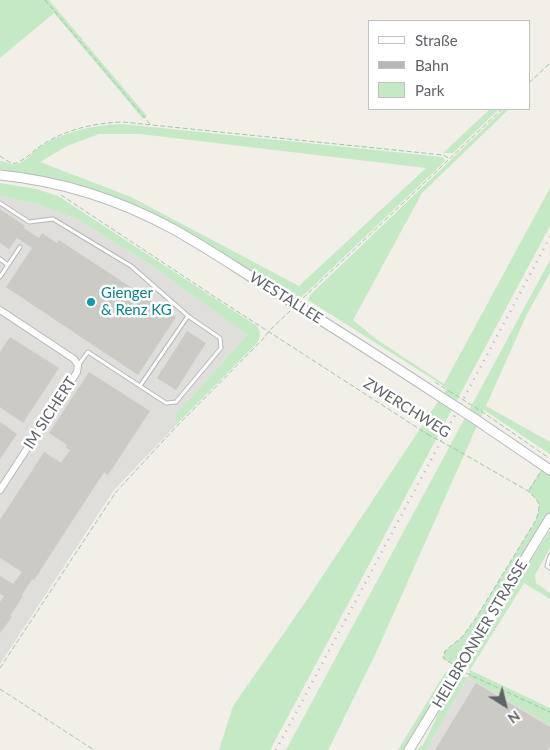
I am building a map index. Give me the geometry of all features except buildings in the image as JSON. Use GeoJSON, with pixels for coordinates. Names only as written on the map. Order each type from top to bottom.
{"type":"FeatureCollection","features":[{"type":"Feature","properties":{"kind":"main road","name":"WESTALLEE"},"geometry":{"type":"LineString","coordinates":[[0,175],[27,178],[88,193],[128,207],[176,230],[296,305],[447,395],[548,464]]}},
{"type":"Feature","properties":{"kind":"main road","name":"HEILBRONNER STRASSE"},"geometry":{"type":"LineString","coordinates":[[410,750],[550,518]]}},
{"type":"Feature","properties":{"kind":"street","name":"IM SICHERT"},"geometry":{"type":"LineString","coordinates":[[0,310],[74,359],[78,365],[77,372],[0,490]]}},
{"type":"Feature","properties":{"kind":"lane"},"geometry":{"type":"LineString","coordinates":[[0,203],[29,222],[53,218],[131,266],[188,316],[220,338],[221,348],[176,402],[166,403],[88,352],[78,365]]}},
{"type":"Feature","properties":{"kind":"lane"},"geometry":{"type":"LineString","coordinates":[[0,276],[20,247]]}},
{"type":"Feature","properties":{"kind":"lane"},"geometry":{"type":"LineString","coordinates":[[0,259],[8,265]]}},
{"type":"Feature","properties":{"kind":"lane"},"geometry":{"type":"LineString","coordinates":[[140,386],[188,316]]}},
{"type":"Feature","properties":{"kind":"lane"},"geometry":{"type":"LineString","coordinates":[[550,556],[547,566],[550,568]]}},
{"type":"Feature","properties":{"kind":"path"},"geometry":{"type":"LineString","coordinates":[[45,0],[151,125]]}},
{"type":"Feature","properties":{"kind":"path"},"geometry":{"type":"LineString","coordinates":[[530,82],[550,63]]}},
{"type":"Feature","properties":{"kind":"path"},"geometry":{"type":"LineString","coordinates":[[0,668],[116,492],[175,428],[296,305],[501,110]]}},
{"type":"Feature","properties":{"kind":"path"},"geometry":{"type":"LineString","coordinates":[[0,156],[9,162],[17,162],[53,138],[86,126],[123,122],[443,155],[450,158]]}},
{"type":"Feature","properties":{"kind":"path","name":"ZWERCHWEG"},"geometry":{"type":"LineString","coordinates":[[59,194],[215,298],[426,434],[528,491]]}},
{"type":"Feature","properties":{"kind":"path"},"geometry":{"type":"LineString","coordinates":[[447,395],[548,464],[528,491],[536,499],[540,507],[536,520],[476,618],[462,637],[446,650],[443,658],[459,669],[550,712]]}},
{"type":"Feature","properties":{"kind":"path"},"geometry":{"type":"LineString","coordinates":[[0,689],[94,750]]}},
{"type":"Feature","properties":{"kind":"shaded area"},"geometry":{"type":"Polygon","coordinates":[[[0,196],[37,204],[79,220],[151,265],[247,335],[176,414],[175,426],[114,490],[0,664],[0,196]]]}},
{"type":"Feature","properties":{"kind":"shaded area"},"geometry":{"type":"Polygon","coordinates":[[[468,677],[550,724],[550,750],[426,750],[468,677]]]}},
{"type":"Feature","properties":{"kind":"green space"},"geometry":{"type":"Polygon","coordinates":[[[0,0],[49,0],[147,116],[143,119],[54,13],[0,58],[0,0]]]}},
{"type":"Feature","properties":{"kind":"green space"},"geometry":{"type":"Polygon","coordinates":[[[489,110],[498,110],[453,153],[443,153],[489,110]]]}},
{"type":"Feature","properties":{"kind":"green space"},"geometry":{"type":"Polygon","coordinates":[[[503,110],[508,110],[422,193],[353,320],[376,339],[444,384],[550,188],[550,226],[270,750],[219,750],[233,706],[302,607],[447,388],[308,300],[311,294],[503,110]]]}},
{"type":"Feature","properties":{"kind":"green space"},"geometry":{"type":"Polygon","coordinates":[[[122,124],[443,157],[445,161],[308,291],[301,297],[293,298],[178,227],[100,193],[54,179],[0,169],[0,161],[18,164],[37,149],[67,134],[78,130],[122,124]],[[99,134],[67,146],[40,162],[131,197],[299,286],[426,168],[140,134],[99,134]]]}},
{"type":"Feature","properties":{"kind":"green space"},"geometry":{"type":"Polygon","coordinates":[[[0,183],[36,189],[58,196],[257,326],[260,334],[257,343],[175,426],[176,414],[247,335],[151,265],[79,220],[37,204],[0,196],[0,183]]]}},
{"type":"Feature","properties":{"kind":"green space"},"geometry":{"type":"Polygon","coordinates":[[[550,260],[550,273],[527,314],[486,406],[550,442],[550,454],[484,410],[376,653],[328,750],[286,750],[550,260]]]}},
{"type":"Feature","properties":{"kind":"green space"},"geometry":{"type":"Polygon","coordinates":[[[544,466],[550,470],[550,518],[459,669],[443,658],[445,651],[462,637],[476,618],[536,520],[539,504],[528,491],[544,466]]]}},
{"type":"Feature","properties":{"kind":"green space"},"geometry":{"type":"Polygon","coordinates":[[[550,530],[550,548],[535,575],[536,583],[550,593],[550,599],[524,583],[470,670],[467,667],[467,661],[550,530]]]}},
{"type":"Feature","properties":{"kind":"green space"},"geometry":{"type":"Polygon","coordinates":[[[470,670],[550,708],[550,725],[468,677],[470,670]]]}},
{"type":"Feature","properties":{"kind":"green space"},"geometry":{"type":"Polygon","coordinates":[[[446,671],[450,675],[405,750],[398,750],[446,671]]]}},
{"type":"Feature","properties":{"kind":"green space"},"geometry":{"type":"Polygon","coordinates":[[[462,677],[468,677],[426,750],[417,750],[423,745],[440,708],[457,680],[462,677]]]}},
{"type":"Feature","properties":{"kind":"railway"},"geometry":{"type":"LineString","coordinates":[[276,750],[550,237]]}},
{"type":"Feature","properties":{"kind":"place","name":"Gienger & Renz KG"},"geometry":{"type":"Point","coordinates":[91,302]}}]}
